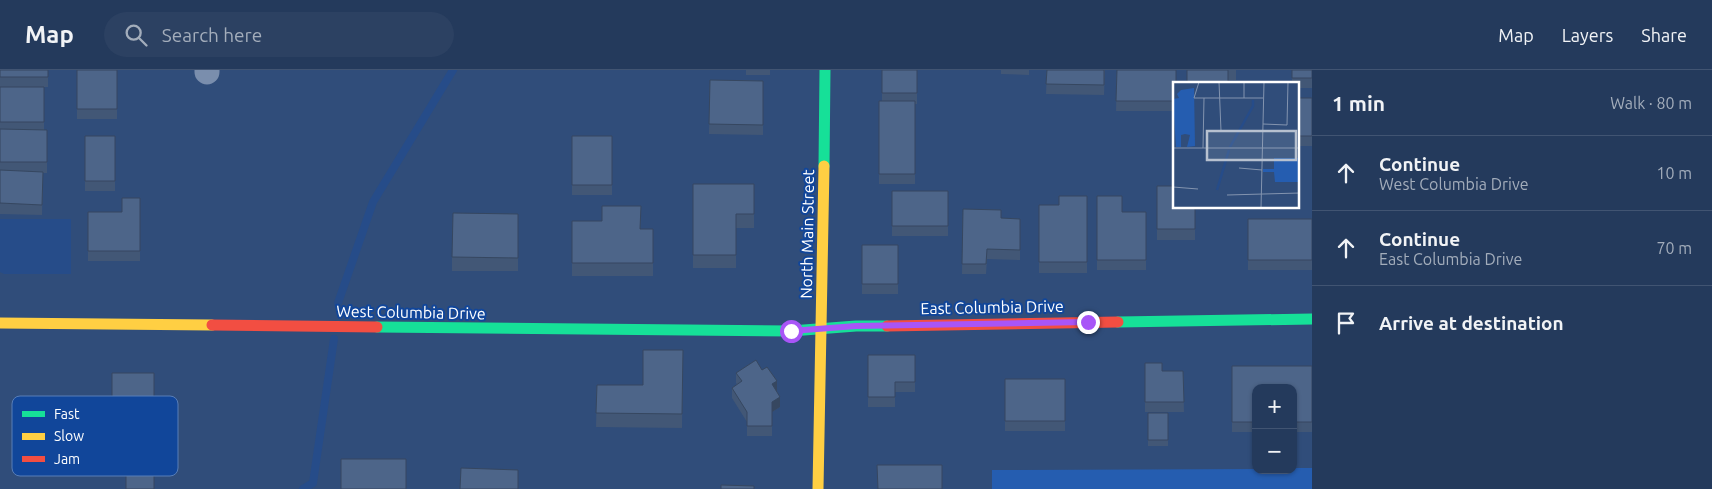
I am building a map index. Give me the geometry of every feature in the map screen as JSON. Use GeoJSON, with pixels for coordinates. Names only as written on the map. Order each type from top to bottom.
{"type":"FeatureCollection","features":[{"type":"Feature","properties":{"kind":"street","name":"North Main Street"},"geometry":{"type":"LineString","coordinates":[[818,489],[825,70]]}},
{"type":"Feature","properties":{"kind":"street","name":"East Columbia Drive"},"geometry":{"type":"LineString","coordinates":[[822,329],[866,326],[1312,319]]}},
{"type":"Feature","properties":{"kind":"street","name":"West Columbia Drive"},"geometry":{"type":"LineString","coordinates":[[0,323],[791,331],[822,329]]}},
{"type":"Feature","properties":{"kind":"shaded area"},"geometry":{"type":"Polygon","coordinates":[[[0,219],[71,219],[71,274],[4,274],[0,272],[0,219]]]}},
{"type":"Feature","properties":{"kind":"shaded area"},"geometry":{"type":"Polygon","coordinates":[[[1297,468],[1312,468],[1312,489],[992,489],[992,470],[1252,469],[1252,474],[1297,474],[1297,468]]]}},
{"type":"Feature","properties":{"kind":"building"},"geometry":{"type":"Polygon","coordinates":[[[0,70],[48,70],[48,77],[0,77],[0,70]]]}},
{"type":"Feature","properties":{"kind":"building"},"geometry":{"type":"Polygon","coordinates":[[[77,70],[117,70],[117,109],[77,109],[77,70]]]}},
{"type":"Feature","properties":{"kind":"building"},"geometry":{"type":"Polygon","coordinates":[[[882,70],[917,70],[917,93],[882,93],[882,70]]]}},
{"type":"Feature","properties":{"kind":"building"},"geometry":{"type":"Polygon","coordinates":[[[1047,70],[1104,70],[1104,85],[1046,84],[1047,70]]]}},
{"type":"Feature","properties":{"kind":"building"},"geometry":{"type":"Polygon","coordinates":[[[1117,70],[1176,70],[1176,82],[1173,82],[1173,101],[1116,101],[1117,70]]]}},
{"type":"Feature","properties":{"kind":"building"},"geometry":{"type":"Polygon","coordinates":[[[1187,70],[1228,70],[1228,82],[1187,82],[1187,70]]]}},
{"type":"Feature","properties":{"kind":"building"},"geometry":{"type":"Polygon","coordinates":[[[1292,70],[1312,70],[1312,78],[1292,78],[1292,70]]]}},
{"type":"Feature","properties":{"kind":"building"},"geometry":{"type":"Polygon","coordinates":[[[710,80],[763,81],[763,125],[709,124],[710,80]]]}},
{"type":"Feature","properties":{"kind":"building"},"geometry":{"type":"Polygon","coordinates":[[[0,87],[44,87],[44,122],[0,122],[0,87]]]}},
{"type":"Feature","properties":{"kind":"building"},"geometry":{"type":"Polygon","coordinates":[[[1300,98],[1312,98],[1312,136],[1300,136],[1300,98]]]}},
{"type":"Feature","properties":{"kind":"building"},"geometry":{"type":"Polygon","coordinates":[[[879,101],[915,101],[915,174],[879,174],[879,101]]]}},
{"type":"Feature","properties":{"kind":"building"},"geometry":{"type":"Polygon","coordinates":[[[0,129],[47,130],[47,162],[0,162],[0,129]]]}},
{"type":"Feature","properties":{"kind":"building"},"geometry":{"type":"Polygon","coordinates":[[[85,136],[115,136],[115,181],[85,181],[85,136]]]}},
{"type":"Feature","properties":{"kind":"building"},"geometry":{"type":"Polygon","coordinates":[[[572,136],[612,136],[612,185],[572,185],[572,136]]]}},
{"type":"Feature","properties":{"kind":"building"},"geometry":{"type":"Polygon","coordinates":[[[0,170],[43,172],[42,205],[0,203],[0,170]]]}},
{"type":"Feature","properties":{"kind":"building"},"geometry":{"type":"Polygon","coordinates":[[[693,184],[754,184],[754,214],[736,214],[736,255],[693,255],[693,184]]]}},
{"type":"Feature","properties":{"kind":"building"},"geometry":{"type":"Polygon","coordinates":[[[1157,186],[1173,186],[1173,209],[1195,209],[1195,229],[1157,229],[1157,186]]]}},
{"type":"Feature","properties":{"kind":"building"},"geometry":{"type":"Polygon","coordinates":[[[892,191],[948,191],[948,226],[892,226],[892,191]]]}},
{"type":"Feature","properties":{"kind":"building"},"geometry":{"type":"Polygon","coordinates":[[[1059,196],[1087,196],[1087,262],[1039,262],[1039,205],[1059,205],[1059,196]]]}},
{"type":"Feature","properties":{"kind":"building"},"geometry":{"type":"Polygon","coordinates":[[[1097,196],[1122,196],[1122,212],[1146,212],[1146,260],[1097,260],[1097,196]]]}},
{"type":"Feature","properties":{"kind":"building"},"geometry":{"type":"Polygon","coordinates":[[[122,198],[140,198],[140,251],[88,251],[88,212],[122,212],[122,198]]]}},
{"type":"Feature","properties":{"kind":"building"},"geometry":{"type":"Polygon","coordinates":[[[602,206],[641,206],[640,229],[653,229],[653,263],[572,263],[572,221],[602,221],[602,206]]]}},
{"type":"Feature","properties":{"kind":"building"},"geometry":{"type":"Polygon","coordinates":[[[963,209],[1001,210],[1001,218],[1020,219],[1020,250],[987,249],[986,264],[962,264],[963,209]]]}},
{"type":"Feature","properties":{"kind":"building"},"geometry":{"type":"Polygon","coordinates":[[[453,213],[518,214],[518,258],[452,257],[453,213]]]}},
{"type":"Feature","properties":{"kind":"building"},"geometry":{"type":"Polygon","coordinates":[[[1248,219],[1312,219],[1312,260],[1248,260],[1248,219]]]}},
{"type":"Feature","properties":{"kind":"building"},"geometry":{"type":"Polygon","coordinates":[[[862,245],[898,245],[898,284],[862,284],[862,245]]]}},
{"type":"Feature","properties":{"kind":"building"},"geometry":{"type":"Polygon","coordinates":[[[643,350],[683,350],[682,414],[596,413],[597,385],[643,385],[643,350]]]}},
{"type":"Feature","properties":{"kind":"building"},"geometry":{"type":"Polygon","coordinates":[[[868,355],[915,355],[915,382],[895,382],[895,397],[868,397],[868,355]]]}},
{"type":"Feature","properties":{"kind":"building"},"geometry":{"type":"Polygon","coordinates":[[[756,360],[762,370],[767,367],[777,381],[772,384],[780,397],[772,402],[772,426],[747,426],[747,412],[732,388],[742,381],[736,373],[756,360]]]}},
{"type":"Feature","properties":{"kind":"building"},"geometry":{"type":"Polygon","coordinates":[[[1145,363],[1162,363],[1162,371],[1183,371],[1184,402],[1145,402],[1145,363]]]}},
{"type":"Feature","properties":{"kind":"building"},"geometry":{"type":"Polygon","coordinates":[[[1232,366],[1312,366],[1312,422],[1297,422],[1297,384],[1252,384],[1252,422],[1232,422],[1232,366]]]}},
{"type":"Feature","properties":{"kind":"building"},"geometry":{"type":"Polygon","coordinates":[[[112,373],[154,373],[154,396],[112,396],[112,373]]]}},
{"type":"Feature","properties":{"kind":"building"},"geometry":{"type":"Polygon","coordinates":[[[1005,379],[1065,379],[1065,421],[1005,421],[1005,379]]]}},
{"type":"Feature","properties":{"kind":"building"},"geometry":{"type":"Polygon","coordinates":[[[1148,413],[1168,413],[1168,440],[1148,440],[1148,413]]]}},
{"type":"Feature","properties":{"kind":"building"},"geometry":{"type":"Polygon","coordinates":[[[341,459],[406,459],[406,489],[341,489],[341,459]]]}},
{"type":"Feature","properties":{"kind":"building"},"geometry":{"type":"Polygon","coordinates":[[[877,465],[942,465],[942,489],[878,489],[877,465]]]}},
{"type":"Feature","properties":{"kind":"building"},"geometry":{"type":"Polygon","coordinates":[[[461,468],[518,470],[518,489],[460,489],[461,468]]]}},
{"type":"Feature","properties":{"kind":"building"},"geometry":{"type":"Polygon","coordinates":[[[126,476],[154,476],[154,489],[126,489],[126,476]]]}},
{"type":"Feature","properties":{"kind":"building"},"geometry":{"type":"Polygon","coordinates":[[[721,485],[754,486],[754,489],[721,489],[721,485]]]}},
{"type":"Feature","properties":{"kind":"waterway"},"geometry":{"type":"LineString","coordinates":[[338,303],[373,202],[453,70]]}},
{"type":"Feature","properties":{"kind":"waterway"},"geometry":{"type":"LineString","coordinates":[[303,489],[313,483],[334,339]]}},
{"type":"Feature","properties":{"kind":"traffic: fast"},"geometry":{"type":"LineString","coordinates":[[824,166],[825,70]]}},
{"type":"Feature","properties":{"kind":"traffic: fast"},"geometry":{"type":"LineString","coordinates":[[1118,322],[1312,319]]}},
{"type":"Feature","properties":{"kind":"traffic: fast"},"geometry":{"type":"LineString","coordinates":[[377,327],[791,331],[856,326],[887,326]]}},
{"type":"Feature","properties":{"kind":"traffic: slow"},"geometry":{"type":"LineString","coordinates":[[818,489],[824,166]]}},
{"type":"Feature","properties":{"kind":"traffic: slow"},"geometry":{"type":"LineString","coordinates":[[0,323],[212,325]]}},
{"type":"Feature","properties":{"kind":"traffic: jam"},"geometry":{"type":"LineString","coordinates":[[887,326],[1118,322]]}},
{"type":"Feature","properties":{"kind":"traffic: jam"},"geometry":{"type":"LineString","coordinates":[[212,325],[377,327]]}},
{"type":"Feature","properties":{"kind":"route"},"geometry":{"type":"LineString","coordinates":[[791,331],[856,326],[1088,322]]}}]}
